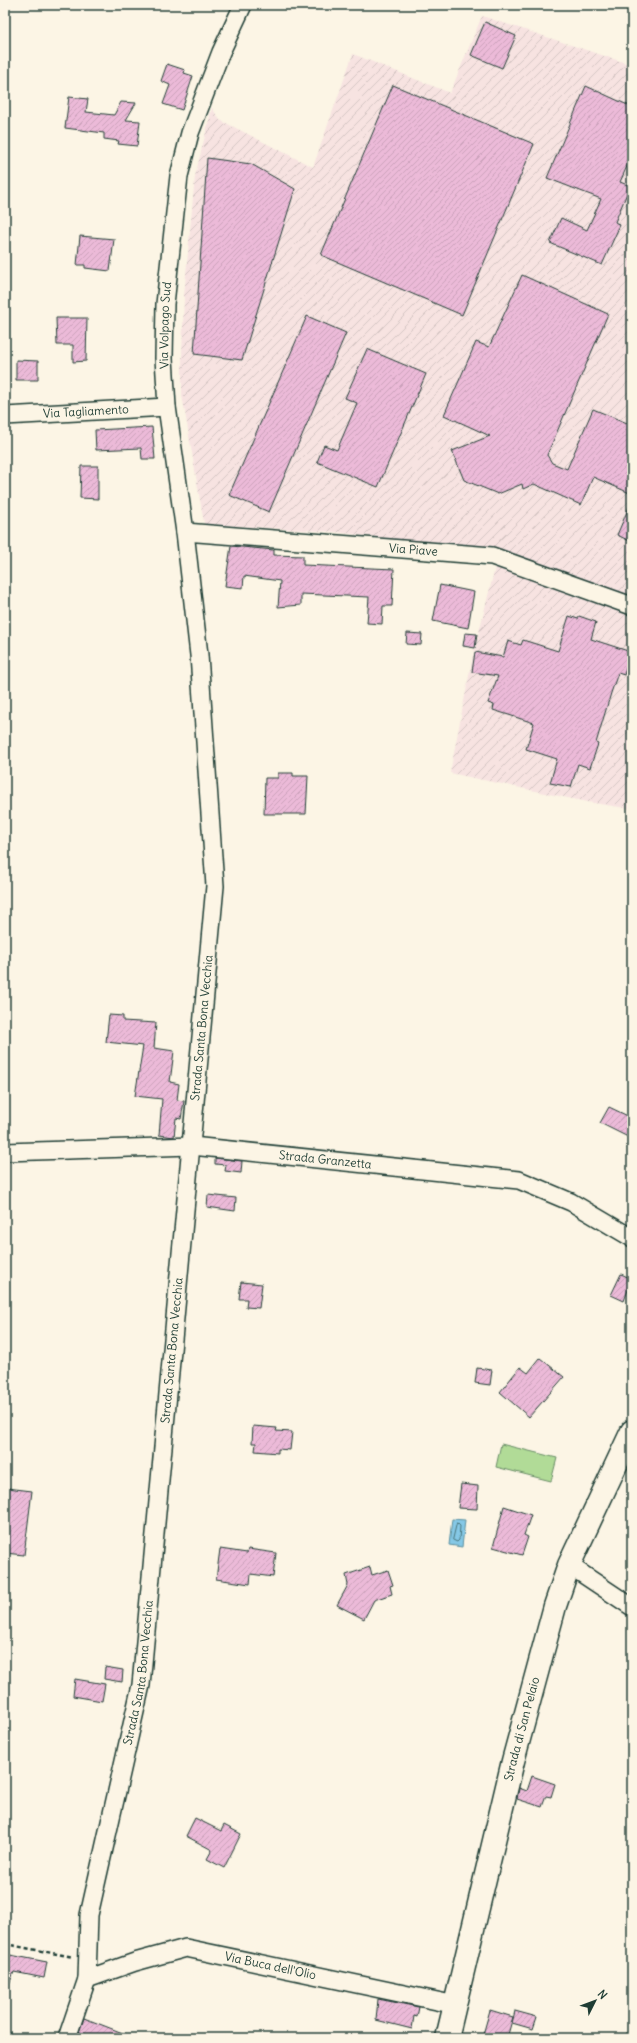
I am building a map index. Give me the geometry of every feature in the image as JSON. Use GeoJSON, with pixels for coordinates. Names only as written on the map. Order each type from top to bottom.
{"type":"FeatureCollection","features":[{"type":"Feature","properties":{"kind":"main road","name":"Strada di San Pelaio"},"geometry":{"type":"LineString","coordinates":[[447,2038],[532,1687],[555,1606],[569,1565],[632,1431]]}},
{"type":"Feature","properties":{"kind":"street","name":"Via Volpago Sud"},"geometry":{"type":"LineString","coordinates":[[199,655],[185,532],[167,407],[164,358],[165,304],[179,176],[190,133],[221,52],[243,5]]}},
{"type":"Feature","properties":{"kind":"street","name":"Via Tagliamento"},"geometry":{"type":"LineString","coordinates":[[5,416],[167,407]]}},
{"type":"Feature","properties":{"kind":"street","name":"Via Piave"},"geometry":{"type":"LineString","coordinates":[[185,532],[492,556],[632,606]]}},
{"type":"Feature","properties":{"kind":"street","name":"Strada Santa Bona Vecchia"},"geometry":{"type":"LineString","coordinates":[[67,2038],[86,1979],[89,1915],[141,1685],[215,886],[199,655]]}},
{"type":"Feature","properties":{"kind":"street","name":"Strada Granzetta"},"geometry":{"type":"LineString","coordinates":[[5,1152],[192,1146],[519,1180],[571,1202],[632,1238]]}},
{"type":"Feature","properties":{"kind":"street"},"geometry":{"type":"LineString","coordinates":[[569,1565],[632,1607]]}},
{"type":"Feature","properties":{"kind":"street","name":"Via Buca dell'Olio"},"geometry":{"type":"LineString","coordinates":[[86,1979],[135,1962],[186,1948],[456,2005]]}},
{"type":"Feature","properties":{"kind":"path"},"geometry":{"type":"LineString","coordinates":[[5,1944],[86,1959]]}},
{"type":"Feature","properties":{"kind":"shaded area"},"geometry":{"type":"Polygon","coordinates":[[[482,16],[632,65],[632,809],[587,802],[450,773],[472,660],[499,552],[389,543],[375,537],[335,532],[204,523],[182,395],[182,355],[184,296],[195,176],[212,108],[220,120],[313,167],[353,54],[450,93],[482,16]]]}},
{"type":"Feature","properties":{"kind":"green space"},"geometry":{"type":"Polygon","coordinates":[[[501,1444],[557,1458],[551,1481],[496,1467],[501,1444]]]}},
{"type":"Feature","properties":{"kind":"water"},"geometry":{"type":"Polygon","coordinates":[[[452,1519],[465,1520],[462,1547],[449,1545],[452,1519]]]}},
{"type":"Feature","properties":{"kind":"building"},"geometry":{"type":"Polygon","coordinates":[[[485,22],[516,36],[502,68],[471,55],[485,22]]]}},
{"type":"Feature","properties":{"kind":"building"},"geometry":{"type":"Polygon","coordinates":[[[167,64],[185,70],[184,73],[193,76],[182,110],[163,104],[170,85],[161,81],[167,64]]]}},
{"type":"Feature","properties":{"kind":"building"},"geometry":{"type":"Polygon","coordinates":[[[393,85],[534,144],[462,315],[321,255],[393,85]]]}},
{"type":"Feature","properties":{"kind":"building"},"geometry":{"type":"Polygon","coordinates":[[[586,86],[632,107],[632,155],[620,182],[630,186],[615,222],[620,225],[602,265],[550,243],[561,218],[587,230],[601,199],[547,178],[586,86]]]}},
{"type":"Feature","properties":{"kind":"building"},"geometry":{"type":"Polygon","coordinates":[[[69,97],[88,99],[86,112],[114,115],[121,102],[136,103],[126,120],[140,121],[137,146],[118,144],[119,141],[104,139],[104,133],[65,128],[69,97]]]}},
{"type":"Feature","properties":{"kind":"building"},"geometry":{"type":"Polygon","coordinates":[[[207,158],[251,164],[295,189],[242,360],[194,354],[207,158]]]}},
{"type":"Feature","properties":{"kind":"building"},"geometry":{"type":"Polygon","coordinates":[[[80,236],[114,239],[110,271],[85,268],[85,265],[77,265],[80,236]]]}},
{"type":"Feature","properties":{"kind":"building"},"geometry":{"type":"Polygon","coordinates":[[[522,275],[608,314],[547,455],[552,463],[567,469],[593,409],[632,425],[632,494],[593,477],[581,505],[534,484],[523,489],[522,484],[498,494],[464,480],[452,451],[490,436],[444,415],[476,342],[489,347],[522,275]]]}},
{"type":"Feature","properties":{"kind":"building"},"geometry":{"type":"Polygon","coordinates":[[[307,316],[346,333],[269,512],[229,495],[307,316]]]}},
{"type":"Feature","properties":{"kind":"building"},"geometry":{"type":"Polygon","coordinates":[[[56,318],[87,318],[86,361],[73,362],[73,345],[57,345],[56,318]]]}},
{"type":"Feature","properties":{"kind":"building"},"geometry":{"type":"Polygon","coordinates":[[[367,349],[426,374],[378,487],[317,462],[324,445],[337,450],[357,403],[345,398],[367,349]]]}},
{"type":"Feature","properties":{"kind":"building"},"geometry":{"type":"Polygon","coordinates":[[[16,360],[38,361],[38,380],[16,380],[16,360]]]}},
{"type":"Feature","properties":{"kind":"building"},"geometry":{"type":"Polygon","coordinates":[[[152,427],[155,459],[142,459],[141,448],[96,450],[95,430],[152,427]]]}},
{"type":"Feature","properties":{"kind":"building"},"geometry":{"type":"Polygon","coordinates":[[[81,466],[98,466],[98,499],[80,498],[81,466]]]}},
{"type":"Feature","properties":{"kind":"building"},"geometry":{"type":"Polygon","coordinates":[[[632,500],[632,542],[617,535],[632,500]]]}},
{"type":"Feature","properties":{"kind":"building"},"geometry":{"type":"Polygon","coordinates":[[[231,546],[274,550],[274,555],[303,556],[303,565],[394,569],[392,606],[383,606],[382,624],[367,623],[369,597],[301,594],[301,605],[278,607],[280,581],[244,576],[243,588],[225,586],[231,546]]]}},
{"type":"Feature","properties":{"kind":"building"},"geometry":{"type":"Polygon","coordinates":[[[440,585],[474,592],[468,628],[433,621],[440,585]]]}},
{"type":"Feature","properties":{"kind":"building"},"geometry":{"type":"Polygon","coordinates":[[[569,616],[578,619],[579,616],[596,622],[591,639],[631,652],[624,675],[618,673],[596,743],[598,744],[590,768],[578,764],[571,787],[550,783],[557,759],[526,749],[534,723],[493,710],[494,705],[488,703],[498,676],[472,672],[475,652],[503,657],[508,641],[521,645],[523,640],[558,651],[569,616]]]}},
{"type":"Feature","properties":{"kind":"building"},"geometry":{"type":"Polygon","coordinates":[[[407,633],[422,634],[421,645],[406,644],[407,633]]]}},
{"type":"Feature","properties":{"kind":"building"},"geometry":{"type":"Polygon","coordinates":[[[465,633],[477,634],[475,648],[463,646],[465,633]]]}},
{"type":"Feature","properties":{"kind":"building"},"geometry":{"type":"Polygon","coordinates":[[[278,773],[293,773],[293,776],[308,776],[306,814],[264,814],[265,778],[278,778],[278,773]]]}},
{"type":"Feature","properties":{"kind":"building"},"geometry":{"type":"Polygon","coordinates":[[[109,1015],[123,1016],[123,1021],[156,1023],[154,1048],[174,1051],[170,1082],[179,1084],[177,1100],[184,1101],[181,1119],[176,1118],[174,1137],[159,1135],[162,1099],[135,1096],[143,1046],[106,1042],[109,1015]]]}},
{"type":"Feature","properties":{"kind":"building"},"geometry":{"type":"Polygon","coordinates":[[[609,1107],[632,1118],[632,1139],[600,1123],[609,1107]]]}},
{"type":"Feature","properties":{"kind":"building"},"geometry":{"type":"Polygon","coordinates":[[[215,1158],[242,1161],[241,1173],[225,1171],[226,1165],[215,1164],[215,1158]]]}},
{"type":"Feature","properties":{"kind":"building"},"geometry":{"type":"Polygon","coordinates":[[[208,1195],[236,1198],[235,1211],[207,1207],[208,1195]]]}},
{"type":"Feature","properties":{"kind":"building"},"geometry":{"type":"Polygon","coordinates":[[[621,1274],[632,1279],[624,1301],[611,1295],[621,1274]]]}},
{"type":"Feature","properties":{"kind":"building"},"geometry":{"type":"Polygon","coordinates":[[[241,1282],[262,1284],[259,1308],[246,1307],[247,1299],[239,1299],[241,1282]]]}},
{"type":"Feature","properties":{"kind":"building"},"geometry":{"type":"Polygon","coordinates":[[[540,1358],[564,1377],[529,1417],[500,1392],[520,1367],[528,1373],[540,1358]]]}},
{"type":"Feature","properties":{"kind":"building"},"geometry":{"type":"Polygon","coordinates":[[[477,1368],[492,1370],[490,1385],[475,1383],[477,1368]]]}},
{"type":"Feature","properties":{"kind":"building"},"geometry":{"type":"Polygon","coordinates":[[[253,1426],[277,1428],[276,1431],[292,1432],[290,1450],[278,1449],[278,1453],[255,1451],[256,1443],[252,1443],[253,1426]]]}},
{"type":"Feature","properties":{"kind":"building"},"geometry":{"type":"Polygon","coordinates":[[[461,1484],[478,1486],[477,1509],[458,1508],[461,1484]]]}},
{"type":"Feature","properties":{"kind":"building"},"geometry":{"type":"Polygon","coordinates":[[[7,1488],[32,1491],[24,1555],[5,1553],[5,1508],[7,1488]]]}},
{"type":"Feature","properties":{"kind":"building"},"geometry":{"type":"Polygon","coordinates":[[[504,1506],[531,1515],[524,1535],[528,1537],[522,1555],[493,1547],[504,1506]]]}},
{"type":"Feature","properties":{"kind":"building"},"geometry":{"type":"Polygon","coordinates":[[[220,1549],[247,1553],[248,1549],[276,1553],[273,1577],[251,1574],[250,1584],[216,1579],[220,1549]]]}},
{"type":"Feature","properties":{"kind":"building"},"geometry":{"type":"Polygon","coordinates":[[[370,1567],[372,1575],[388,1570],[393,1585],[390,1586],[392,1594],[374,1600],[364,1619],[337,1605],[348,1585],[346,1575],[370,1567]]]}},
{"type":"Feature","properties":{"kind":"building"},"geometry":{"type":"Polygon","coordinates":[[[105,1667],[123,1670],[122,1682],[104,1679],[105,1667]]]}},
{"type":"Feature","properties":{"kind":"building"},"geometry":{"type":"Polygon","coordinates":[[[75,1679],[105,1684],[102,1701],[73,1696],[75,1679]]]}},
{"type":"Feature","properties":{"kind":"building"},"geometry":{"type":"Polygon","coordinates":[[[532,1776],[555,1784],[551,1797],[546,1796],[542,1807],[517,1799],[519,1788],[527,1791],[532,1776]]]}},
{"type":"Feature","properties":{"kind":"building"},"geometry":{"type":"Polygon","coordinates":[[[195,1818],[221,1831],[224,1825],[241,1834],[224,1868],[207,1859],[212,1850],[186,1836],[195,1818]]]}},
{"type":"Feature","properties":{"kind":"building"},"geometry":{"type":"Polygon","coordinates":[[[5,1954],[47,1962],[44,1978],[14,1972],[5,1994],[5,1954]]]}},
{"type":"Feature","properties":{"kind":"building"},"geometry":{"type":"Polygon","coordinates":[[[378,1999],[419,2007],[417,2017],[414,2016],[412,2029],[376,2020],[378,1999]]]}},
{"type":"Feature","properties":{"kind":"building"},"geometry":{"type":"Polygon","coordinates":[[[490,2010],[513,2017],[507,2038],[482,2038],[490,2010]]]}},
{"type":"Feature","properties":{"kind":"building"},"geometry":{"type":"Polygon","coordinates":[[[515,2011],[537,2017],[533,2029],[512,2023],[515,2011]]]}},
{"type":"Feature","properties":{"kind":"building"},"geometry":{"type":"Polygon","coordinates":[[[84,2018],[133,2038],[94,2038],[79,2032],[84,2018]]]}}]}
